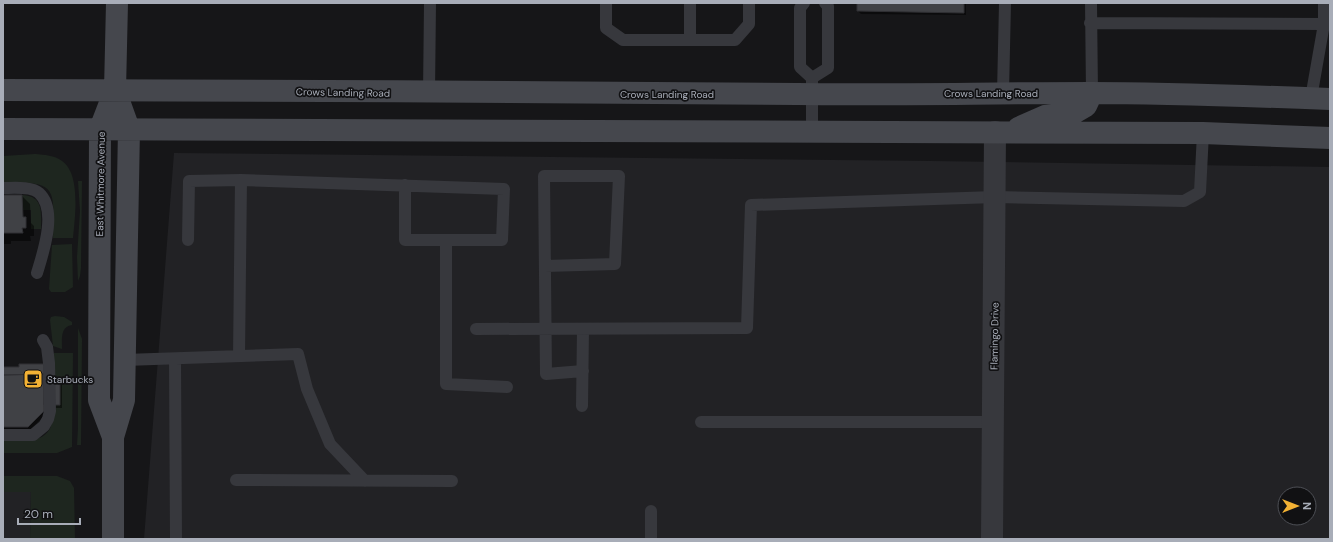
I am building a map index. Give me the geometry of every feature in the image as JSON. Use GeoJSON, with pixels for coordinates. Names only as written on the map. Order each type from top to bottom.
{"type":"FeatureCollection","features":[{"type":"Feature","properties":{"kind":"main road"},"geometry":{"type":"LineString","coordinates":[[116,90],[117,3]]}},
{"type":"Feature","properties":{"kind":"main road","name":"Crows Landing Road"},"geometry":{"type":"LineString","coordinates":[[3,90],[429,92],[812,86],[1003,93],[1092,92],[1207,94],[1320,99]]}},
{"type":"Feature","properties":{"kind":"main road","name":"East Whitmore Avenue"},"geometry":{"type":"LineString","coordinates":[[113,437],[99,400],[100,129],[116,90]]}},
{"type":"Feature","properties":{"kind":"main road","name":"East Whitmore Avenue"},"geometry":{"type":"LineString","coordinates":[[113,539],[113,437],[124,400],[129,129],[116,90]]}},
{"type":"Feature","properties":{"kind":"main road"},"geometry":{"type":"LineString","coordinates":[[1002,132],[1045,116],[1074,113],[1086,106],[1092,92]]}},
{"type":"Feature","properties":{"kind":"main road"},"geometry":{"type":"LineString","coordinates":[[3,129],[1203,133],[1330,138]]}},
{"type":"Feature","properties":{"kind":"street","name":"Flamingo Drive"},"geometry":{"type":"LineString","coordinates":[[992,539],[995,197],[1002,132]]}},
{"type":"Feature","properties":{"kind":"lane"},"geometry":{"type":"LineString","coordinates":[[429,92],[430,3]]}},
{"type":"Feature","properties":{"kind":"lane"},"geometry":{"type":"LineString","coordinates":[[606,3],[606,28],[623,40],[736,40],[749,24],[749,3]]}},
{"type":"Feature","properties":{"kind":"lane"},"geometry":{"type":"LineString","coordinates":[[690,3],[690,40]]}},
{"type":"Feature","properties":{"kind":"lane"},"geometry":{"type":"LineString","coordinates":[[804,3],[800,8],[800,67],[812,86],[812,131]]}},
{"type":"Feature","properties":{"kind":"lane"},"geometry":{"type":"LineString","coordinates":[[812,86],[828,68],[828,6],[825,3]]}},
{"type":"Feature","properties":{"kind":"lane"},"geometry":{"type":"LineString","coordinates":[[1003,93],[1005,3]]}},
{"type":"Feature","properties":{"kind":"lane"},"geometry":{"type":"LineString","coordinates":[[1091,3],[1090,23],[1092,92]]}},
{"type":"Feature","properties":{"kind":"lane"},"geometry":{"type":"LineString","coordinates":[[1320,99],[1324,3]]}},
{"type":"Feature","properties":{"kind":"lane"},"geometry":{"type":"LineString","coordinates":[[1090,23],[1324,24]]}},
{"type":"Feature","properties":{"kind":"lane"},"geometry":{"type":"LineString","coordinates":[[476,329],[747,328],[751,205],[995,197],[1184,201],[1200,192],[1203,133]]}},
{"type":"Feature","properties":{"kind":"lane"},"geometry":{"type":"LineString","coordinates":[[545,266],[615,264],[618,176],[544,176],[546,374],[583,371]]}},
{"type":"Feature","properties":{"kind":"lane"},"geometry":{"type":"LineString","coordinates":[[188,240],[189,182],[241,180],[405,185],[504,189],[502,240],[405,240],[405,185]]}},
{"type":"Feature","properties":{"kind":"lane"},"geometry":{"type":"LineString","coordinates":[[239,356],[241,180]]}},
{"type":"Feature","properties":{"kind":"lane"},"geometry":{"type":"LineString","coordinates":[[3,188],[25,188],[39,192],[44,199],[48,211],[47,241],[37,273]]}},
{"type":"Feature","properties":{"kind":"lane"},"geometry":{"type":"LineString","coordinates":[[446,240],[446,384],[507,387]]}},
{"type":"Feature","properties":{"kind":"lane"},"geometry":{"type":"LineString","coordinates":[[582,406],[583,329]]}},
{"type":"Feature","properties":{"kind":"lane"},"geometry":{"type":"LineString","coordinates":[[3,435],[33,435],[44,426],[48,420],[50,411],[49,363],[47,347],[43,340]]}},
{"type":"Feature","properties":{"kind":"lane"},"geometry":{"type":"LineString","coordinates":[[125,360],[298,354],[307,389],[330,444],[365,481]]}},
{"type":"Feature","properties":{"kind":"lane"},"geometry":{"type":"LineString","coordinates":[[175,359],[176,539]]}},
{"type":"Feature","properties":{"kind":"lane"},"geometry":{"type":"LineString","coordinates":[[701,422],[993,422]]}},
{"type":"Feature","properties":{"kind":"lane"},"geometry":{"type":"LineString","coordinates":[[236,480],[452,481]]}},
{"type":"Feature","properties":{"kind":"lane"},"geometry":{"type":"LineString","coordinates":[[651,511],[651,539]]}},
{"type":"Feature","properties":{"kind":"shaded area"},"geometry":{"type":"Polygon","coordinates":[[[174,153],[1330,167],[1330,539],[144,539],[174,153]]]}},
{"type":"Feature","properties":{"kind":"shaded area"},"geometry":{"type":"Polygon","coordinates":[[[35,154],[59,159],[68,167],[72,176],[75,196],[73,238],[53,238],[52,198],[49,191],[43,186],[21,182],[3,182],[3,156],[35,154]]]}},
{"type":"Feature","properties":{"kind":"shaded area"},"geometry":{"type":"Polygon","coordinates":[[[78,181],[82,181],[81,268],[78,281],[77,257],[80,211],[78,181]]]}},
{"type":"Feature","properties":{"kind":"shaded area"},"geometry":{"type":"Polygon","coordinates":[[[22,195],[34,198],[38,202],[41,211],[41,229],[31,229],[31,210],[23,210],[22,195]]]}},
{"type":"Feature","properties":{"kind":"shaded area"},"geometry":{"type":"Polygon","coordinates":[[[72,244],[73,287],[65,292],[51,292],[49,289],[52,245],[72,244]]]}},
{"type":"Feature","properties":{"kind":"shaded area"},"geometry":{"type":"Polygon","coordinates":[[[51,317],[64,317],[72,322],[72,325],[65,328],[62,334],[62,349],[53,346],[50,320],[51,317]]]}},
{"type":"Feature","properties":{"kind":"shaded area"},"geometry":{"type":"Polygon","coordinates":[[[78,328],[82,339],[81,445],[77,445],[78,328]]]}},
{"type":"Feature","properties":{"kind":"shaded area"},"geometry":{"type":"Polygon","coordinates":[[[54,353],[73,353],[72,447],[57,453],[3,453],[3,440],[40,438],[46,434],[51,427],[54,405],[60,405],[60,380],[54,380],[54,353]]]}},
{"type":"Feature","properties":{"kind":"shaded area"},"geometry":{"type":"Polygon","coordinates":[[[3,476],[57,476],[70,481],[74,488],[75,539],[30,539],[31,492],[3,492],[3,476]]]}},
{"type":"Feature","properties":{"kind":"shaded area"},"geometry":{"type":"Polygon","coordinates":[[[31,491],[30,539],[3,539],[3,492],[31,491]]]}},
{"type":"Feature","properties":{"kind":"building"},"geometry":{"type":"Polygon","coordinates":[[[857,3],[964,3],[964,13],[857,11],[857,3]]]}},
{"type":"Feature","properties":{"kind":"building"},"geometry":{"type":"Polygon","coordinates":[[[3,195],[22,195],[23,217],[26,217],[26,228],[22,228],[23,233],[3,233],[3,195]]]}},
{"type":"Feature","properties":{"kind":"building"},"geometry":{"type":"Polygon","coordinates":[[[19,364],[44,364],[44,374],[3,375],[3,367],[19,367],[19,364]]]}},
{"type":"Feature","properties":{"kind":"building"},"geometry":{"type":"Polygon","coordinates":[[[44,374],[44,411],[28,427],[3,427],[3,375],[44,374]]]}},
{"type":"Feature","properties":{"kind":"building"},"geometry":{"type":"Polygon","coordinates":[[[44,380],[60,380],[60,405],[44,405],[44,380]]]}},
{"type":"Feature","properties":{"kind":"place","name":"Starbucks"},"geometry":{"type":"Point","coordinates":[33,379]}}]}
